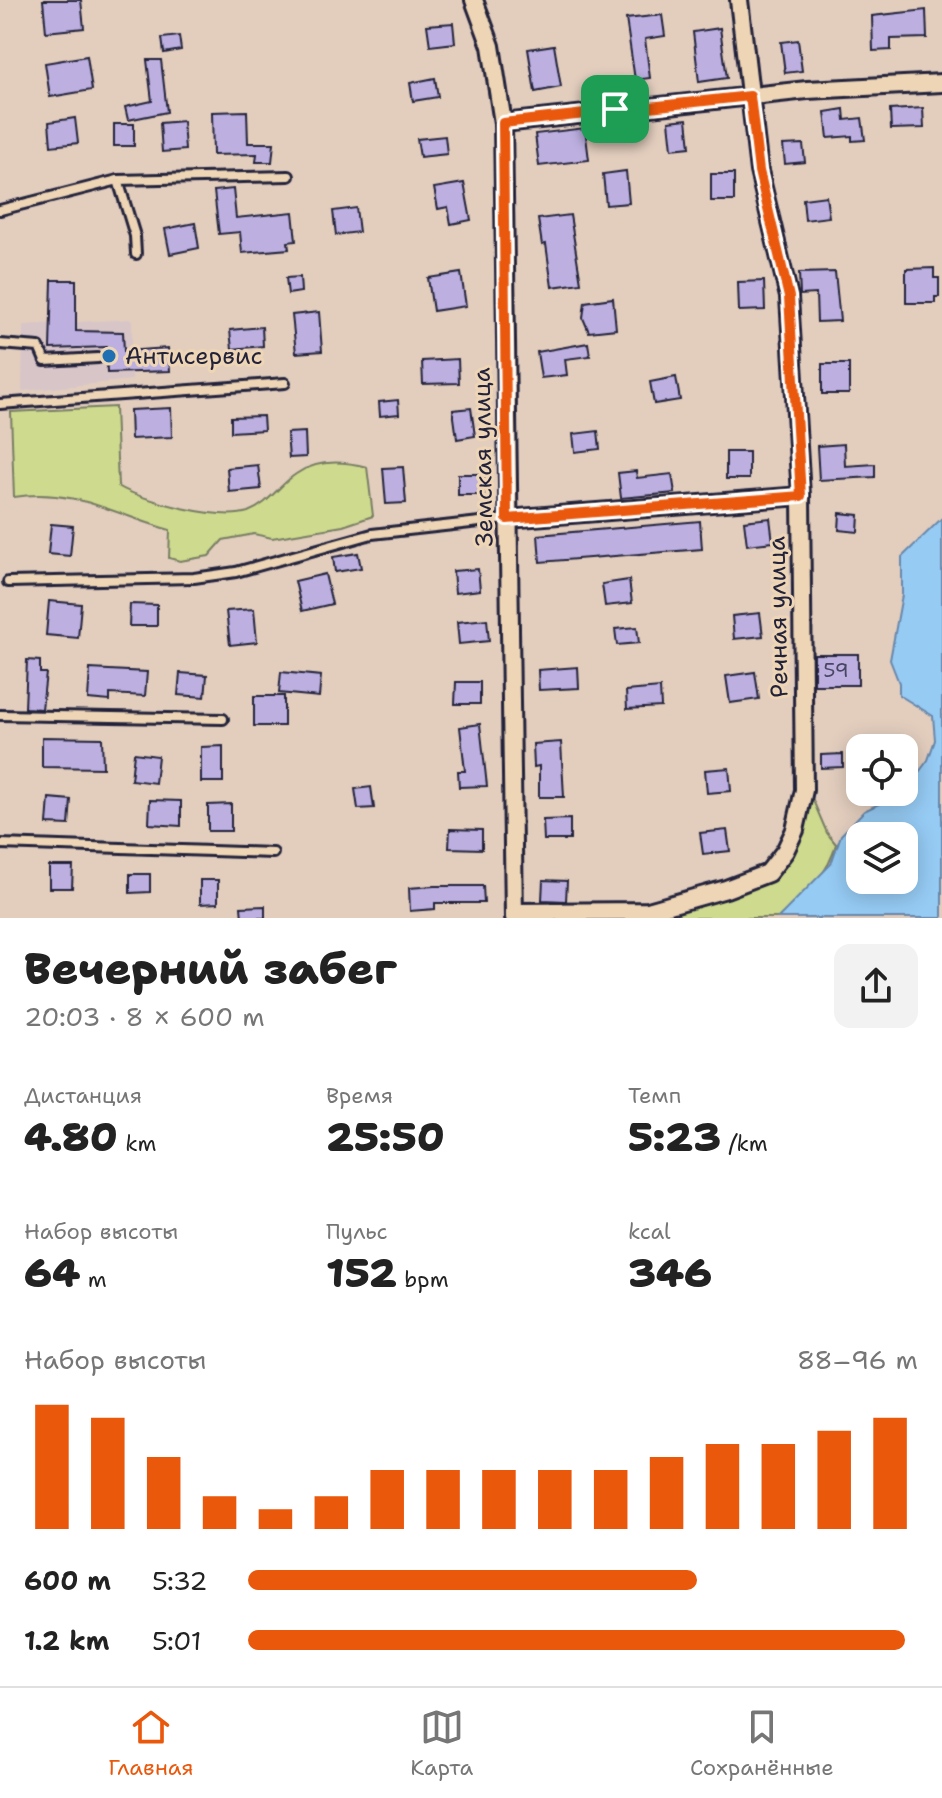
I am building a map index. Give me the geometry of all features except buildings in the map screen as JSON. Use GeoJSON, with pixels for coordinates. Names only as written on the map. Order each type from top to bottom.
{"type":"FeatureCollection","features":[{"type":"Feature","properties":{"kind":"street","name":"Земская улица"},"geometry":{"type":"LineString","coordinates":[[474,0],[491,46],[503,123],[514,915]]}},
{"type":"Feature","properties":{"kind":"street","name":"Речная улица"},"geometry":{"type":"LineString","coordinates":[[514,915],[648,911],[726,889],[768,873],[785,851],[795,830],[804,790],[801,496],[789,297],[759,171],[739,0]]}},
{"type":"Feature","properties":{"kind":"street"},"geometry":{"type":"LineString","coordinates":[[503,123],[750,96],[942,83]]}},
{"type":"Feature","properties":{"kind":"street"},"geometry":{"type":"LineString","coordinates":[[507,519],[801,496]]}},
{"type":"Feature","properties":{"kind":"lane"},"geometry":{"type":"LineString","coordinates":[[0,210],[118,180],[289,176]]}},
{"type":"Feature","properties":{"kind":"lane"},"geometry":{"type":"LineString","coordinates":[[118,180],[135,236],[136,254]]}},
{"type":"Feature","properties":{"kind":"lane"},"geometry":{"type":"LineString","coordinates":[[0,344],[39,347],[45,361],[98,358]]}},
{"type":"Feature","properties":{"kind":"lane"},"geometry":{"type":"LineString","coordinates":[[0,404],[285,383]]}},
{"type":"Feature","properties":{"kind":"lane"},"geometry":{"type":"LineString","coordinates":[[8,582],[194,578],[251,568],[372,534],[507,519]]}},
{"type":"Feature","properties":{"kind":"lane"},"geometry":{"type":"LineString","coordinates":[[0,715],[223,719]]}},
{"type":"Feature","properties":{"kind":"lane"},"geometry":{"type":"LineString","coordinates":[[0,844],[273,853]]}},
{"type":"Feature","properties":{"kind":"shaded area"},"geometry":{"type":"Polygon","coordinates":[[[132,319],[132,380],[22,391],[23,325],[132,319]]]}},
{"type":"Feature","properties":{"kind":"green space"},"geometry":{"type":"Polygon","coordinates":[[[115,407],[118,486],[129,492],[201,512],[236,514],[248,512],[262,504],[304,469],[322,464],[349,463],[367,467],[373,516],[343,526],[272,538],[254,534],[223,540],[209,556],[180,561],[169,558],[170,530],[75,499],[36,495],[14,497],[11,412],[115,407]]]}},
{"type":"Feature","properties":{"kind":"green space"},"geometry":{"type":"Polygon","coordinates":[[[809,791],[827,833],[836,844],[821,876],[805,894],[778,918],[678,918],[678,912],[748,888],[779,870],[799,841],[809,791]]]}},
{"type":"Feature","properties":{"kind":"water"},"geometry":{"type":"Polygon","coordinates":[[[942,518],[942,918],[778,918],[831,864],[841,835],[846,830],[846,894],[918,894],[918,822],[853,822],[875,806],[918,806],[918,773],[928,760],[935,740],[933,716],[899,695],[899,683],[890,660],[902,595],[902,557],[942,518]]]}},
{"type":"Feature","properties":{"kind":"place","name":"Антисервис"},"geometry":{"type":"Point","coordinates":[109,356]}},
{"type":"Feature","properties":{"kind":"route"},"geometry":{"type":"LineString","coordinates":[[750,96],[759,171],[789,297],[801,496],[507,519],[503,123],[615,109],[750,96]]}}]}
